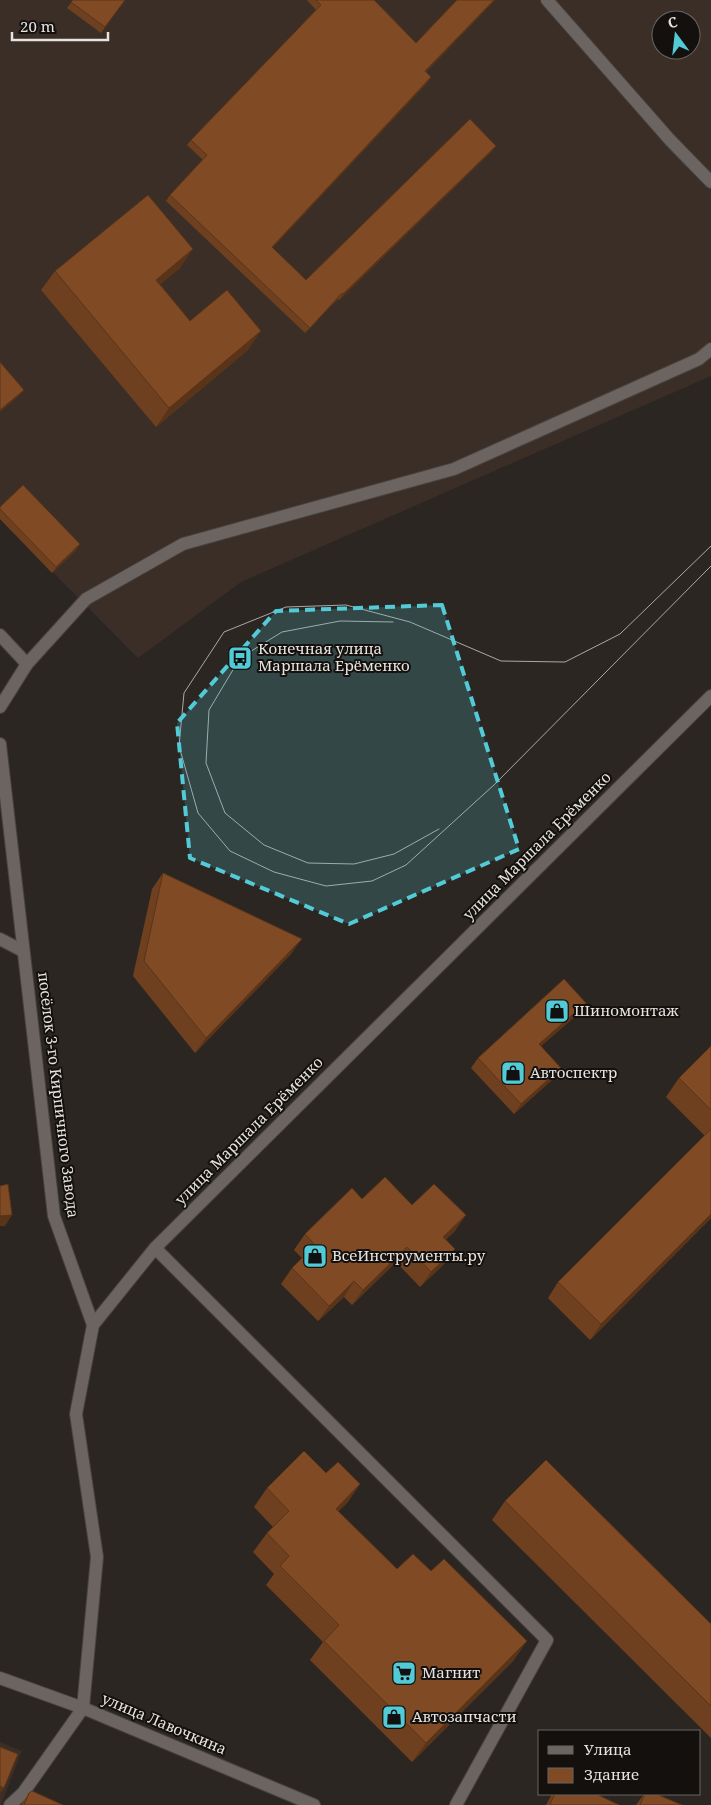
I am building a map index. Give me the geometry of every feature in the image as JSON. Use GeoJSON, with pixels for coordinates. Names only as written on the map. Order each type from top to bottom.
{"type":"FeatureCollection","features":[{"type":"Feature","properties":{"kind":"main road"},"geometry":{"type":"LineString","coordinates":[[547,0],[670,140],[711,182]]}},
{"type":"Feature","properties":{"kind":"main road"},"geometry":{"type":"LineString","coordinates":[[0,707],[27,664],[86,598],[183,544],[454,469],[698,359],[711,349]]}},
{"type":"Feature","properties":{"kind":"main road"},"geometry":{"type":"LineString","coordinates":[[0,635],[27,664]]}},
{"type":"Feature","properties":{"kind":"main road","name":"улица Маршала Ерёменко"},"geometry":{"type":"LineString","coordinates":[[83,1708],[97,1557],[76,1414],[93,1325],[154,1248],[711,696]]}},
{"type":"Feature","properties":{"kind":"main road","name":"посёлок 3-го Кирпичного Завода"},"geometry":{"type":"LineString","coordinates":[[0,744],[54,1216],[93,1325]]}},
{"type":"Feature","properties":{"kind":"main road"},"geometry":{"type":"LineString","coordinates":[[0,938],[24,951]]}},
{"type":"Feature","properties":{"kind":"main road"},"geometry":{"type":"LineString","coordinates":[[154,1248],[547,1640],[456,1805]]}},
{"type":"Feature","properties":{"kind":"main road","name":"улица Лавочкина"},"geometry":{"type":"LineString","coordinates":[[0,1678],[83,1708],[314,1805]]}},
{"type":"Feature","properties":{"kind":"main road"},"geometry":{"type":"LineString","coordinates":[[10,1805],[23,1793],[83,1708]]}},
{"type":"Feature","properties":{"kind":"highlighted area"},"geometry":{"type":"Polygon","coordinates":[[[442,605],[519,849],[349,924],[190,858],[177,723],[276,611],[442,605]]]}},
{"type":"Feature","properties":{"kind":"shaded area"},"geometry":{"type":"Polygon","coordinates":[[[0,0],[711,0],[711,376],[241,582],[138,658],[0,519],[0,0]]]}},
{"type":"Feature","properties":{"kind":"shaded area"},"geometry":{"type":"Polygon","coordinates":[[[0,1742],[22,1751],[1,1805],[0,1805],[0,1742]]]}},
{"type":"Feature","properties":{"kind":"building"},"geometry":{"type":"Polygon","coordinates":[[[73,0],[125,0],[105,27],[71,2],[73,0]]]}},
{"type":"Feature","properties":{"kind":"building"},"geometry":{"type":"Polygon","coordinates":[[[316,0],[374,0],[416,43],[457,0],[494,0],[425,71],[431,77],[272,247],[306,280],[470,119],[496,146],[342,293],[310,328],[170,195],[207,155],[191,140],[321,5],[316,0]]]}},
{"type":"Feature","properties":{"kind":"building"},"geometry":{"type":"Polygon","coordinates":[[[148,195],[193,249],[156,280],[190,321],[227,290],[261,331],[169,408],[55,271],[148,195]]]}},
{"type":"Feature","properties":{"kind":"building"},"geometry":{"type":"Polygon","coordinates":[[[0,362],[24,390],[0,410],[0,362]]]}},
{"type":"Feature","properties":{"kind":"building"},"geometry":{"type":"Polygon","coordinates":[[[23,485],[80,544],[56,567],[0,509],[23,485]]]}},
{"type":"Feature","properties":{"kind":"building"},"geometry":{"type":"Polygon","coordinates":[[[163,873],[302,939],[206,1038],[144,961],[163,873]]]}},
{"type":"Feature","properties":{"kind":"building"},"geometry":{"type":"Polygon","coordinates":[[[564,979],[586,1003],[539,1044],[561,1068],[521,1104],[478,1058],[564,979]]]}},
{"type":"Feature","properties":{"kind":"building"},"geometry":{"type":"Polygon","coordinates":[[[711,1046],[711,1110],[679,1078],[711,1046]]]}},
{"type":"Feature","properties":{"kind":"building"},"geometry":{"type":"Polygon","coordinates":[[[711,1129],[711,1214],[601,1324],[558,1282],[711,1129]]]}},
{"type":"Feature","properties":{"kind":"building"},"geometry":{"type":"Polygon","coordinates":[[[385,1177],[412,1205],[434,1184],[466,1215],[443,1237],[455,1249],[431,1272],[407,1247],[363,1290],[354,1281],[329,1306],[292,1268],[315,1245],[305,1234],[352,1188],[362,1199],[385,1177]]]}},
{"type":"Feature","properties":{"kind":"building"},"geometry":{"type":"Polygon","coordinates":[[[8,1184],[12,1215],[0,1216],[0,1186],[8,1184]]]}},
{"type":"Feature","properties":{"kind":"building"},"geometry":{"type":"Polygon","coordinates":[[[304,1451],[326,1473],[338,1462],[360,1484],[336,1509],[397,1569],[413,1554],[431,1571],[444,1559],[527,1641],[426,1743],[324,1641],[339,1625],[280,1566],[289,1556],[267,1533],[289,1511],[267,1488],[304,1451]]]}},
{"type":"Feature","properties":{"kind":"building"},"geometry":{"type":"Polygon","coordinates":[[[546,1460],[711,1624],[711,1706],[505,1501],[546,1460]]]}},
{"type":"Feature","properties":{"kind":"building"},"geometry":{"type":"Polygon","coordinates":[[[0,1747],[18,1754],[4,1788],[0,1786],[0,1747]]]}},
{"type":"Feature","properties":{"kind":"building"},"geometry":{"type":"Polygon","coordinates":[[[32,1791],[63,1805],[24,1805],[29,1793],[32,1791]]]}},
{"type":"Feature","properties":{"kind":"building"},"geometry":{"type":"Polygon","coordinates":[[[554,1795],[598,1795],[619,1805],[552,1805],[550,1804],[554,1795]]]}},
{"type":"Feature","properties":{"kind":"building"},"geometry":{"type":"Polygon","coordinates":[[[645,1795],[658,1795],[682,1805],[640,1805],[645,1795]]]}},
{"type":"Feature","properties":{"kind":"tram line"},"geometry":{"type":"LineString","coordinates":[[711,546],[620,634],[565,662],[501,661],[410,622],[346,605],[286,607],[224,632],[184,693],[179,746],[198,813],[230,851],[274,872],[326,886],[372,881],[406,865],[495,784],[711,566]]}},
{"type":"Feature","properties":{"kind":"tram line"},"geometry":{"type":"LineString","coordinates":[[393,622],[340,621],[282,632],[240,658],[209,710],[206,763],[225,813],[264,845],[308,863],[354,864],[394,854],[439,829]]}},
{"type":"Feature","properties":{"kind":"place","name":"Конечная улица Маршала Ерёменко"},"geometry":{"type":"Point","coordinates":[240,658]}},
{"type":"Feature","properties":{"kind":"place","name":"Шиномонтаж"},"geometry":{"type":"Point","coordinates":[557,1011]}},
{"type":"Feature","properties":{"kind":"place","name":"Автоспектр"},"geometry":{"type":"Point","coordinates":[513,1073]}},
{"type":"Feature","properties":{"kind":"place","name":"ВсеИнструменты.ру"},"geometry":{"type":"Point","coordinates":[315,1256]}},
{"type":"Feature","properties":{"kind":"place","name":"Магнит"},"geometry":{"type":"Point","coordinates":[404,1673]}},
{"type":"Feature","properties":{"kind":"place","name":"Автозапчасти"},"geometry":{"type":"Point","coordinates":[394,1717]}}]}
